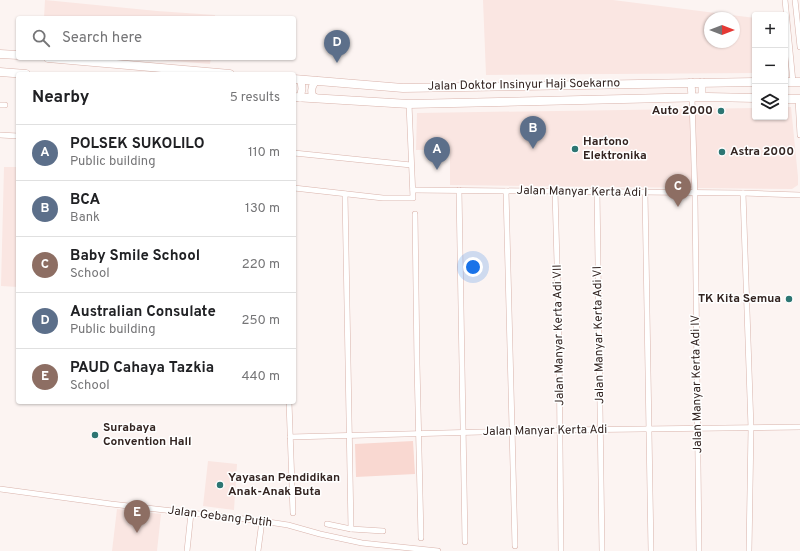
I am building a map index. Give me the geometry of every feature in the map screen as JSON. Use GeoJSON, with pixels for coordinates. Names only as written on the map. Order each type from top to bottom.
{"type":"FeatureCollection","features":[{"type":"Feature","properties":{"kind":"main road"},"geometry":{"type":"LineString","coordinates":[[0,54],[16,55]]}},
{"type":"Feature","properties":{"kind":"main road"},"geometry":{"type":"LineString","coordinates":[[71,60],[207,72]]}},
{"type":"Feature","properties":{"kind":"main road"},"geometry":{"type":"LineString","coordinates":[[0,72],[16,73]]}},
{"type":"Feature","properties":{"kind":"main road"},"geometry":{"type":"LineString","coordinates":[[297,97],[302,89],[298,80]]}},
{"type":"Feature","properties":{"kind":"main road","name":"Jalan Doktor Insinyur Haji Soekarno"},"geometry":{"type":"LineString","coordinates":[[298,80],[403,88],[752,82]]}},
{"type":"Feature","properties":{"kind":"main road"},"geometry":{"type":"LineString","coordinates":[[316,98],[312,95],[312,87],[317,81]]}},
{"type":"Feature","properties":{"kind":"main road"},"geometry":{"type":"LineString","coordinates":[[691,82],[692,98]]}},
{"type":"Feature","properties":{"kind":"main road"},"geometry":{"type":"LineString","coordinates":[[702,82],[702,98]]}},
{"type":"Feature","properties":{"kind":"main road","name":"Jalan Doktor Insinyur Haji Soekarno"},"geometry":{"type":"LineString","coordinates":[[297,97],[409,104],[752,98]]}},
{"type":"Feature","properties":{"kind":"main road"},"geometry":{"type":"LineString","coordinates":[[788,99],[799,99]]}},
{"type":"Feature","properties":{"kind":"street"},"geometry":{"type":"LineString","coordinates":[[785,0],[794,82]]}},
{"type":"Feature","properties":{"kind":"street"},"geometry":{"type":"LineString","coordinates":[[795,0],[800,47]]}},
{"type":"Feature","properties":{"kind":"street","name":"Jalan Manyar Kerta Adi IV"},"geometry":{"type":"LineString","coordinates":[[692,98],[699,551]]}},
{"type":"Feature","properties":{"kind":"street"},"geometry":{"type":"LineString","coordinates":[[799,99],[800,135]]}},
{"type":"Feature","properties":{"kind":"street"},"geometry":{"type":"LineString","coordinates":[[296,188],[345,194],[412,198],[413,190],[409,104]]}},
{"type":"Feature","properties":{"kind":"street"},"geometry":{"type":"LineString","coordinates":[[0,135],[16,136]]}},
{"type":"Feature","properties":{"kind":"street"},"geometry":{"type":"LineString","coordinates":[[296,153],[411,165]]}},
{"type":"Feature","properties":{"kind":"street","name":"Jalan Manyar Kerta Adi I"},"geometry":{"type":"LineString","coordinates":[[413,190],[597,191],[800,195]]}},
{"type":"Feature","properties":{"kind":"street"},"geometry":{"type":"LineString","coordinates":[[459,190],[465,542]]}},
{"type":"Feature","properties":{"kind":"street"},"geometry":{"type":"LineString","coordinates":[[506,191],[514,546]]}},
{"type":"Feature","properties":{"kind":"street","name":"Jalan Manyar Kerta Adi VII"},"geometry":{"type":"LineString","coordinates":[[555,191],[561,430],[561,551]]}},
{"type":"Feature","properties":{"kind":"street","name":"Jalan Manyar Kerta Adi VI"},"geometry":{"type":"LineString","coordinates":[[597,191],[602,551]]}},
{"type":"Feature","properties":{"kind":"street"},"geometry":{"type":"LineString","coordinates":[[645,192],[651,551]]}},
{"type":"Feature","properties":{"kind":"street"},"geometry":{"type":"LineString","coordinates":[[743,193],[751,428],[749,551]]}},
{"type":"Feature","properties":{"kind":"street"},"geometry":{"type":"LineString","coordinates":[[345,194],[351,529]]}},
{"type":"Feature","properties":{"kind":"street"},"geometry":{"type":"LineString","coordinates":[[415,214],[416,364],[421,538]]}},
{"type":"Feature","properties":{"kind":"street"},"geometry":{"type":"LineString","coordinates":[[289,404],[293,513]]}},
{"type":"Feature","properties":{"kind":"street","name":"Jalan Manyar Kerta Adi"},"geometry":{"type":"LineString","coordinates":[[290,437],[649,428],[800,428]]}},
{"type":"Feature","properties":{"kind":"street","name":"Jalan Gebang Putih"},"geometry":{"type":"LineString","coordinates":[[0,489],[262,521],[288,525],[362,543],[438,551]]}},
{"type":"Feature","properties":{"kind":"street"},"geometry":{"type":"LineString","coordinates":[[187,551],[191,513]]}},
{"type":"Feature","properties":{"kind":"street"},"geometry":{"type":"LineString","coordinates":[[258,551],[262,521]]}},
{"type":"Feature","properties":{"kind":"street"},"geometry":{"type":"LineString","coordinates":[[327,524],[351,529],[383,531]]}},
{"type":"Feature","properties":{"kind":"shaded area"},"geometry":{"type":"Polygon","coordinates":[[[45,0],[215,15],[215,16],[44,16],[45,0]]]}},
{"type":"Feature","properties":{"kind":"shaded area"},"geometry":{"type":"Polygon","coordinates":[[[483,0],[613,0],[708,12],[704,12],[704,48],[740,48],[740,16],[752,18],[752,73],[486,75],[483,0]]]}},
{"type":"Feature","properties":{"kind":"shaded area"},"geometry":{"type":"Polygon","coordinates":[[[161,60],[211,60],[210,64],[161,60]]]}},
{"type":"Feature","properties":{"kind":"shaded area"},"geometry":{"type":"Polygon","coordinates":[[[788,107],[791,107],[798,185],[792,189],[450,185],[450,149],[416,150],[417,113],[752,108],[752,120],[788,120],[788,107]]]}},
{"type":"Feature","properties":{"kind":"shaded area"},"geometry":{"type":"Polygon","coordinates":[[[4,167],[16,167],[16,287],[1,286],[4,167]]]}},
{"type":"Feature","properties":{"kind":"shaded area"},"geometry":{"type":"Polygon","coordinates":[[[413,441],[415,474],[356,477],[355,444],[413,441]]]}},
{"type":"Feature","properties":{"kind":"shaded area","name":"Yayasan Pendidikan Anak-Anak Buta"},"geometry":{"type":"Polygon","coordinates":[[[208,461],[237,464],[234,510],[203,506],[208,461]]]}},
{"type":"Feature","properties":{"kind":"shaded area"},"geometry":{"type":"Polygon","coordinates":[[[117,509],[161,514],[157,551],[112,551],[117,509]]]}},
{"type":"Feature","properties":{"kind":"place","name":"Australian Consulate"},"geometry":{"type":"Point","coordinates":[337,63]}},
{"type":"Feature","properties":{"kind":"place","name":"Auto 2000"},"geometry":{"type":"Point","coordinates":[721,111]}},
{"type":"Feature","properties":{"kind":"place","name":"BCA"},"geometry":{"type":"Point","coordinates":[533,149]}},
{"type":"Feature","properties":{"kind":"place","name":"Hartono Elektronika"},"geometry":{"type":"Point","coordinates":[575,149]}},
{"type":"Feature","properties":{"kind":"place","name":"Astra 2000"},"geometry":{"type":"Point","coordinates":[722,152]}},
{"type":"Feature","properties":{"kind":"place","name":"POLSEK SUKOLILO"},"geometry":{"type":"Point","coordinates":[437,170]}},
{"type":"Feature","properties":{"kind":"place","name":"Baby Smile School"},"geometry":{"type":"Point","coordinates":[678,207]}},
{"type":"Feature","properties":{"kind":"place","name":"TK Kita Semua"},"geometry":{"type":"Point","coordinates":[789,299]}},
{"type":"Feature","properties":{"kind":"place","name":"Surabaya Convention Hall"},"geometry":{"type":"Point","coordinates":[95,435]}},
{"type":"Feature","properties":{"kind":"place","name":"Yayasan Pendidikan Anak-Anak Buta"},"geometry":{"type":"Point","coordinates":[220,485]}},
{"type":"Feature","properties":{"kind":"place","name":"PAUD Cahaya Tazkia"},"geometry":{"type":"Point","coordinates":[137,533]}}]}
